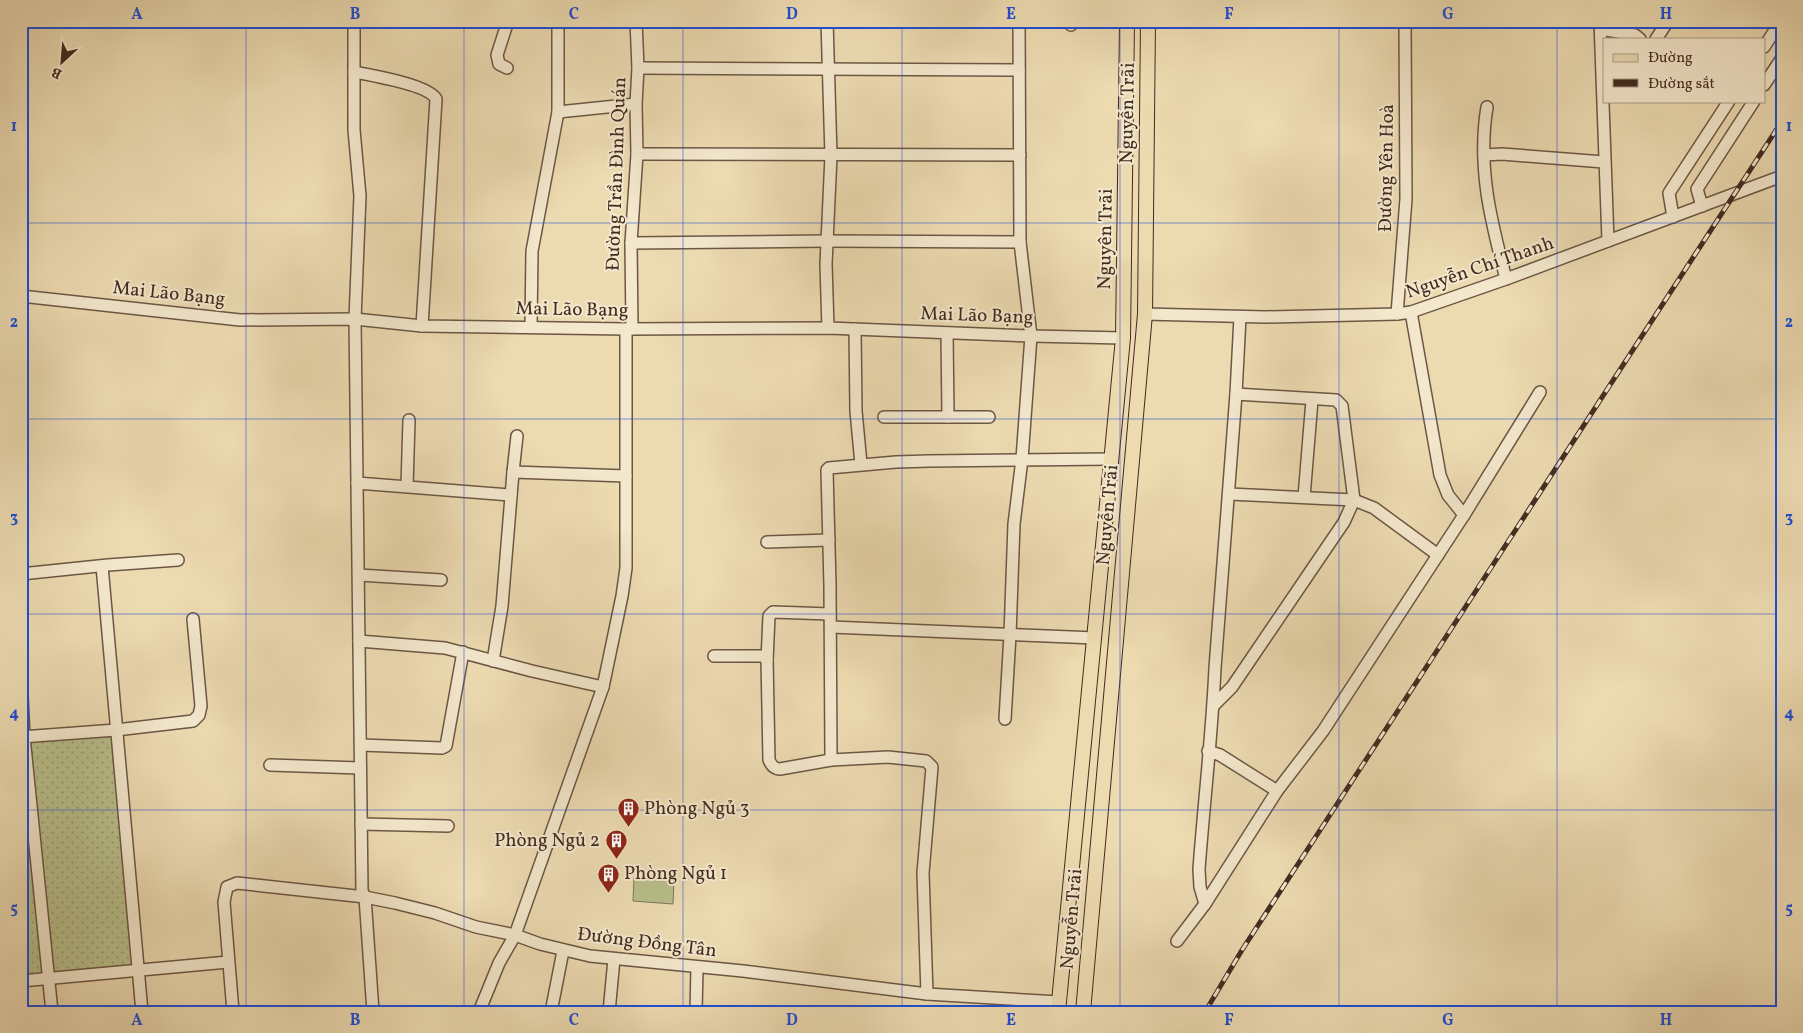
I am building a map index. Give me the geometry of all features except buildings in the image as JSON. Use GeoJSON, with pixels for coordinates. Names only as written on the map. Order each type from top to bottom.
{"type":"FeatureCollection","features":[{"type":"Feature","properties":{"kind":"main road","name":"Nguyên Trãi"},"geometry":{"type":"LineString","coordinates":[[1123,338],[1127,21]]}},
{"type":"Feature","properties":{"kind":"main road","name":"Nguyễn Trãi"},"geometry":{"type":"LineString","coordinates":[[1083,1012],[1145,314],[1148,21]]}},
{"type":"Feature","properties":{"kind":"main road"},"geometry":{"type":"LineString","coordinates":[[1123,338],[1145,314]]}},
{"type":"Feature","properties":{"kind":"main road","name":"Nguyễn Trãi"},"geometry":{"type":"LineString","coordinates":[[1059,1007],[1123,338]]}},
{"type":"Feature","properties":{"kind":"street"},"geometry":{"type":"LineString","coordinates":[[354,21],[354,130],[360,196],[355,320],[362,891],[365,897],[373,1012]]}},
{"type":"Feature","properties":{"kind":"street"},"geometry":{"type":"LineString","coordinates":[[508,21],[498,55],[499,64],[508,68]]}},
{"type":"Feature","properties":{"kind":"street"},"geometry":{"type":"LineString","coordinates":[[531,328],[532,251],[558,112],[558,21]]}},
{"type":"Feature","properties":{"kind":"street","name":"Đường Trần Đình Quán"},"geometry":{"type":"LineString","coordinates":[[478,1012],[499,963],[515,935],[603,687],[624,583],[631,243],[637,154],[636,104],[638,68],[636,21]]}},
{"type":"Feature","properties":{"kind":"street"},"geometry":{"type":"LineString","coordinates":[[827,21],[831,156],[826,264],[828,328]]}},
{"type":"Feature","properties":{"kind":"street"},"geometry":{"type":"LineString","coordinates":[[1005,719],[1014,524],[1022,459],[1031,336],[1020,242],[1019,21]]}},
{"type":"Feature","properties":{"kind":"street","name":"Đường Yên Hoà"},"geometry":{"type":"LineString","coordinates":[[1397,314],[1406,199],[1405,21]]}},
{"type":"Feature","properties":{"kind":"street"},"geometry":{"type":"LineString","coordinates":[[1657,38],[1668,21]]}},
{"type":"Feature","properties":{"kind":"street"},"geometry":{"type":"LineString","coordinates":[[1766,45],[1781,21]]}},
{"type":"Feature","properties":{"kind":"street"},"geometry":{"type":"LineString","coordinates":[[1608,240],[1600,25],[1635,35],[1639,38]]}},
{"type":"Feature","properties":{"kind":"street"},"geometry":{"type":"LineString","coordinates":[[1766,82],[1782,58]]}},
{"type":"Feature","properties":{"kind":"street"},"geometry":{"type":"LineString","coordinates":[[638,68],[1019,70]]}},
{"type":"Feature","properties":{"kind":"street"},"geometry":{"type":"LineString","coordinates":[[354,72],[398,81],[432,94],[436,99],[422,326]]}},
{"type":"Feature","properties":{"kind":"street"},"geometry":{"type":"LineString","coordinates":[[1702,206],[1697,189],[1753,102]]}},
{"type":"Feature","properties":{"kind":"street"},"geometry":{"type":"LineString","coordinates":[[1673,217],[1670,193],[1726,103],[1744,117]]}},
{"type":"Feature","properties":{"kind":"street"},"geometry":{"type":"LineString","coordinates":[[558,112],[636,104]]}},
{"type":"Feature","properties":{"kind":"street"},"geometry":{"type":"LineString","coordinates":[[1487,107],[1483,136],[1489,212],[1506,279]]}},
{"type":"Feature","properties":{"kind":"street"},"geometry":{"type":"LineString","coordinates":[[637,154],[1020,155]]}},
{"type":"Feature","properties":{"kind":"street"},"geometry":{"type":"LineString","coordinates":[[1484,155],[1502,154],[1604,162]]}},
{"type":"Feature","properties":{"kind":"street","name":"Nguyễn Chí Thanh"},"geometry":{"type":"LineString","coordinates":[[1145,314],[1240,317],[1397,314],[1411,312],[1506,279],[1782,176]]}},
{"type":"Feature","properties":{"kind":"street"},"geometry":{"type":"LineString","coordinates":[[631,243],[1020,242]]}},
{"type":"Feature","properties":{"kind":"street","name":"Mai Lão Bạng"},"geometry":{"type":"LineString","coordinates":[[21,296],[240,320],[355,320],[422,326],[531,328],[828,328],[1123,338]]}},
{"type":"Feature","properties":{"kind":"street"},"geometry":{"type":"LineString","coordinates":[[1411,312],[1440,475],[1448,495],[1464,515]]}},
{"type":"Feature","properties":{"kind":"street"},"geometry":{"type":"LineString","coordinates":[[1205,904],[1200,887],[1199,869],[1208,751],[1214,705],[1240,317]]}},
{"type":"Feature","properties":{"kind":"street"},"geometry":{"type":"LineString","coordinates":[[855,329],[856,411],[861,464]]}},
{"type":"Feature","properties":{"kind":"street"},"geometry":{"type":"LineString","coordinates":[[947,333],[948,417]]}},
{"type":"Feature","properties":{"kind":"street"},"geometry":{"type":"LineString","coordinates":[[1177,942],[1205,904],[1277,792],[1323,731],[1464,515],[1540,392]]}},
{"type":"Feature","properties":{"kind":"street"},"geometry":{"type":"LineString","coordinates":[[1214,705],[1225,695],[1238,678],[1344,522],[1354,500],[1342,406],[1336,400],[1236,394]]}},
{"type":"Feature","properties":{"kind":"street"},"geometry":{"type":"LineString","coordinates":[[1304,497],[1312,400]]}},
{"type":"Feature","properties":{"kind":"street"},"geometry":{"type":"LineString","coordinates":[[884,417],[989,417]]}},
{"type":"Feature","properties":{"kind":"street"},"geometry":{"type":"LineString","coordinates":[[407,486],[409,420]]}},
{"type":"Feature","properties":{"kind":"street"},"geometry":{"type":"LineString","coordinates":[[493,661],[502,606],[517,436]]}},
{"type":"Feature","properties":{"kind":"street"},"geometry":{"type":"LineString","coordinates":[[831,760],[831,628],[827,470],[832,466],[896,462],[1111,459]]}},
{"type":"Feature","properties":{"kind":"street"},"geometry":{"type":"LineString","coordinates":[[513,472],[626,476]]}},
{"type":"Feature","properties":{"kind":"street"},"geometry":{"type":"LineString","coordinates":[[357,482],[511,495]]}},
{"type":"Feature","properties":{"kind":"street"},"geometry":{"type":"LineString","coordinates":[[1229,494],[1354,500],[1374,508],[1438,555]]}},
{"type":"Feature","properties":{"kind":"street"},"geometry":{"type":"LineString","coordinates":[[767,542],[829,540]]}},
{"type":"Feature","properties":{"kind":"street"},"geometry":{"type":"LineString","coordinates":[[21,574],[178,560]]}},
{"type":"Feature","properties":{"kind":"street"},"geometry":{"type":"LineString","coordinates":[[102,566],[142,1012]]}},
{"type":"Feature","properties":{"kind":"street"},"geometry":{"type":"LineString","coordinates":[[358,575],[441,580]]}},
{"type":"Feature","properties":{"kind":"street"},"geometry":{"type":"LineString","coordinates":[[830,614],[773,612],[769,616],[767,661],[769,760],[771,765],[780,769],[831,760],[869,758],[906,758],[926,761],[932,767],[923,874],[927,994]]}},
{"type":"Feature","properties":{"kind":"street"},"geometry":{"type":"LineString","coordinates":[[23,737],[188,722],[199,715],[201,706],[193,619]]}},
{"type":"Feature","properties":{"kind":"street"},"geometry":{"type":"LineString","coordinates":[[831,628],[1095,638]]}},
{"type":"Feature","properties":{"kind":"street"},"geometry":{"type":"LineString","coordinates":[[359,641],[424,645],[463,652],[603,687]]}},
{"type":"Feature","properties":{"kind":"street"},"geometry":{"type":"LineString","coordinates":[[361,745],[442,748],[446,746],[463,652]]}},
{"type":"Feature","properties":{"kind":"street"},"geometry":{"type":"LineString","coordinates":[[714,656],[762,656],[766,657],[767,661]]}},
{"type":"Feature","properties":{"kind":"street"},"geometry":{"type":"LineString","coordinates":[[21,674],[23,737],[52,1012]]}},
{"type":"Feature","properties":{"kind":"street"},"geometry":{"type":"LineString","coordinates":[[1208,751],[1220,755],[1277,792]]}},
{"type":"Feature","properties":{"kind":"street"},"geometry":{"type":"LineString","coordinates":[[270,764],[360,768]]}},
{"type":"Feature","properties":{"kind":"street"},"geometry":{"type":"LineString","coordinates":[[361,824],[448,826]]}},
{"type":"Feature","properties":{"kind":"street","name":"Đường Đồng Tân"},"geometry":{"type":"LineString","coordinates":[[228,962],[225,893],[230,885],[237,882],[365,897],[409,906],[476,928],[515,935],[563,951],[590,956],[743,971],[927,994],[1059,1007]]}},
{"type":"Feature","properties":{"kind":"street"},"geometry":{"type":"LineString","coordinates":[[551,1012],[563,951]]}},
{"type":"Feature","properties":{"kind":"street"},"geometry":{"type":"LineString","coordinates":[[609,1012],[614,959]]}},
{"type":"Feature","properties":{"kind":"street"},"geometry":{"type":"LineString","coordinates":[[21,982],[228,962],[233,1012]]}},
{"type":"Feature","properties":{"kind":"street"},"geometry":{"type":"LineString","coordinates":[[696,967],[696,1012]]}},
{"type":"Feature","properties":{"kind":"green space"},"geometry":{"type":"Polygon","coordinates":[[[116,730],[138,970],[21,981],[21,737],[116,730]]]}},
{"type":"Feature","properties":{"kind":"green space"},"geometry":{"type":"Polygon","coordinates":[[[634,878],[674,880],[673,904],[633,901],[634,878]]]}},
{"type":"Feature","properties":{"kind":"railway"},"geometry":{"type":"LineString","coordinates":[[1205,1012],[1242,950],[1782,121]]}},
{"type":"Feature","properties":{"kind":"place","name":"Phòng Ngủ 3"},"geometry":{"type":"Point","coordinates":[628,828]}},
{"type":"Feature","properties":{"kind":"place","name":"Phòng Ngủ 2"},"geometry":{"type":"Point","coordinates":[616,860]}},
{"type":"Feature","properties":{"kind":"place","name":"Phòng Ngủ 1"},"geometry":{"type":"Point","coordinates":[608,893]}}]}
